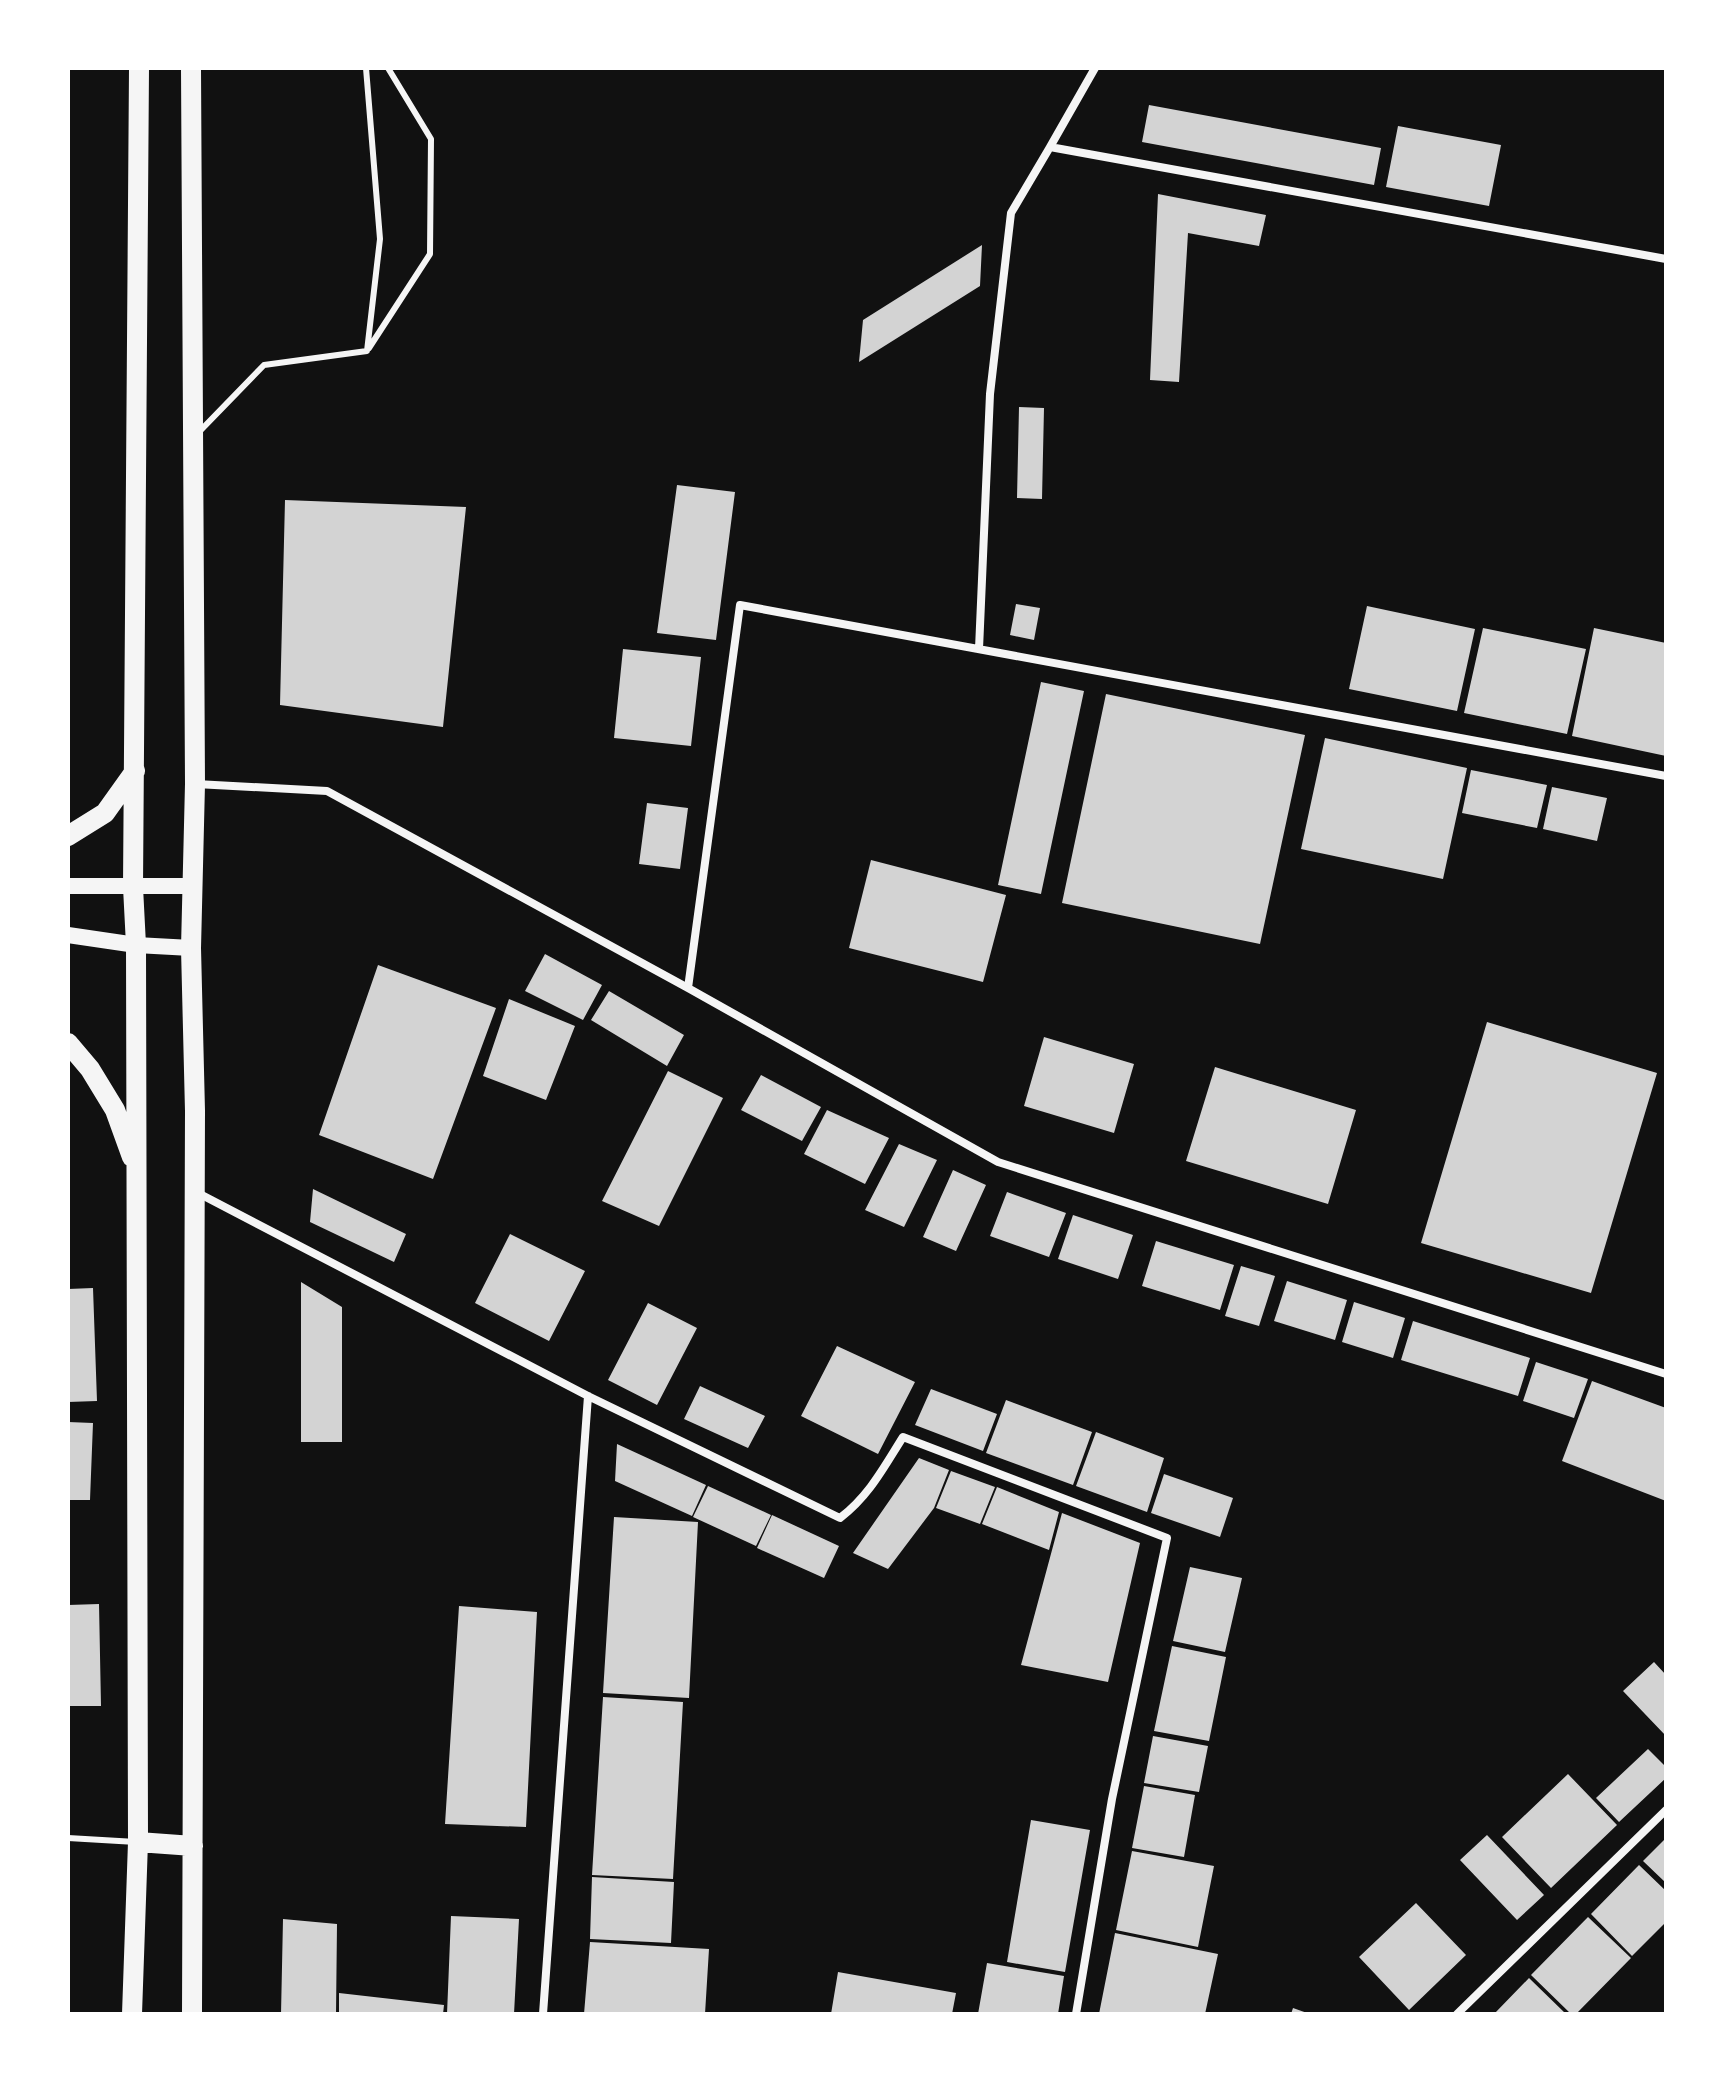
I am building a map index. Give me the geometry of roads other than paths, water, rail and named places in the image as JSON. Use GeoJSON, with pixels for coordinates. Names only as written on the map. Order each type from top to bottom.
{"type":"FeatureCollection","features":[{"type":"Feature","properties":{"kind":"main road"},"geometry":{"type":"LineString","coordinates":[[132,2014],[138,1842],[136,945],[133,887],[139,68]]}},
{"type":"Feature","properties":{"kind":"main road"},"geometry":{"type":"LineString","coordinates":[[191,68],[195,784],[191,948],[195,1191],[192,2014]]}},
{"type":"Feature","properties":{"kind":"main road"},"geometry":{"type":"LineString","coordinates":[[68,836],[105,813],[135,771]]}},
{"type":"Feature","properties":{"kind":"main road"},"geometry":{"type":"LineString","coordinates":[[68,886],[194,886]]}},
{"type":"Feature","properties":{"kind":"main road"},"geometry":{"type":"LineString","coordinates":[[68,935],[136,945],[191,948]]}},
{"type":"Feature","properties":{"kind":"main road"},"geometry":{"type":"LineString","coordinates":[[68,1043],[90,1069],[115,1110],[136,1169]]}},
{"type":"Feature","properties":{"kind":"main road"},"geometry":{"type":"LineString","coordinates":[[138,1842],[193,1846]]}},
{"type":"Feature","properties":{"kind":"street"},"geometry":{"type":"LineString","coordinates":[[979,649],[990,394],[1011,213],[1095,68]]}},
{"type":"Feature","properties":{"kind":"street"},"geometry":{"type":"LineString","coordinates":[[1050,147],[1666,259]]}},
{"type":"Feature","properties":{"kind":"street"},"geometry":{"type":"LineString","coordinates":[[688,988],[740,605],[1666,776]]}},
{"type":"Feature","properties":{"kind":"street"},"geometry":{"type":"LineString","coordinates":[[195,784],[327,791],[998,1162],[1666,1374]]}},
{"type":"Feature","properties":{"kind":"street"},"geometry":{"type":"LineString","coordinates":[[195,1191],[588,1396],[840,1518],[857,1505],[871,1488],[903,1437],[1167,1538],[1112,1799],[1076,2014]]}},
{"type":"Feature","properties":{"kind":"street"},"geometry":{"type":"LineString","coordinates":[[543,2014],[588,1396]]}},
{"type":"Feature","properties":{"kind":"street"},"geometry":{"type":"LineString","coordinates":[[1457,2014],[1666,1810]]}},
{"type":"Feature","properties":{"kind":"lane"},"geometry":{"type":"LineString","coordinates":[[366,68],[380,239],[367,351]]}},
{"type":"Feature","properties":{"kind":"lane"},"geometry":{"type":"LineString","coordinates":[[193,437],[264,365],[367,351],[430,254],[431,139],[388,68]]}},
{"type":"Feature","properties":{"kind":"lane"},"geometry":{"type":"LineString","coordinates":[[68,1838],[138,1842]]}}]}
